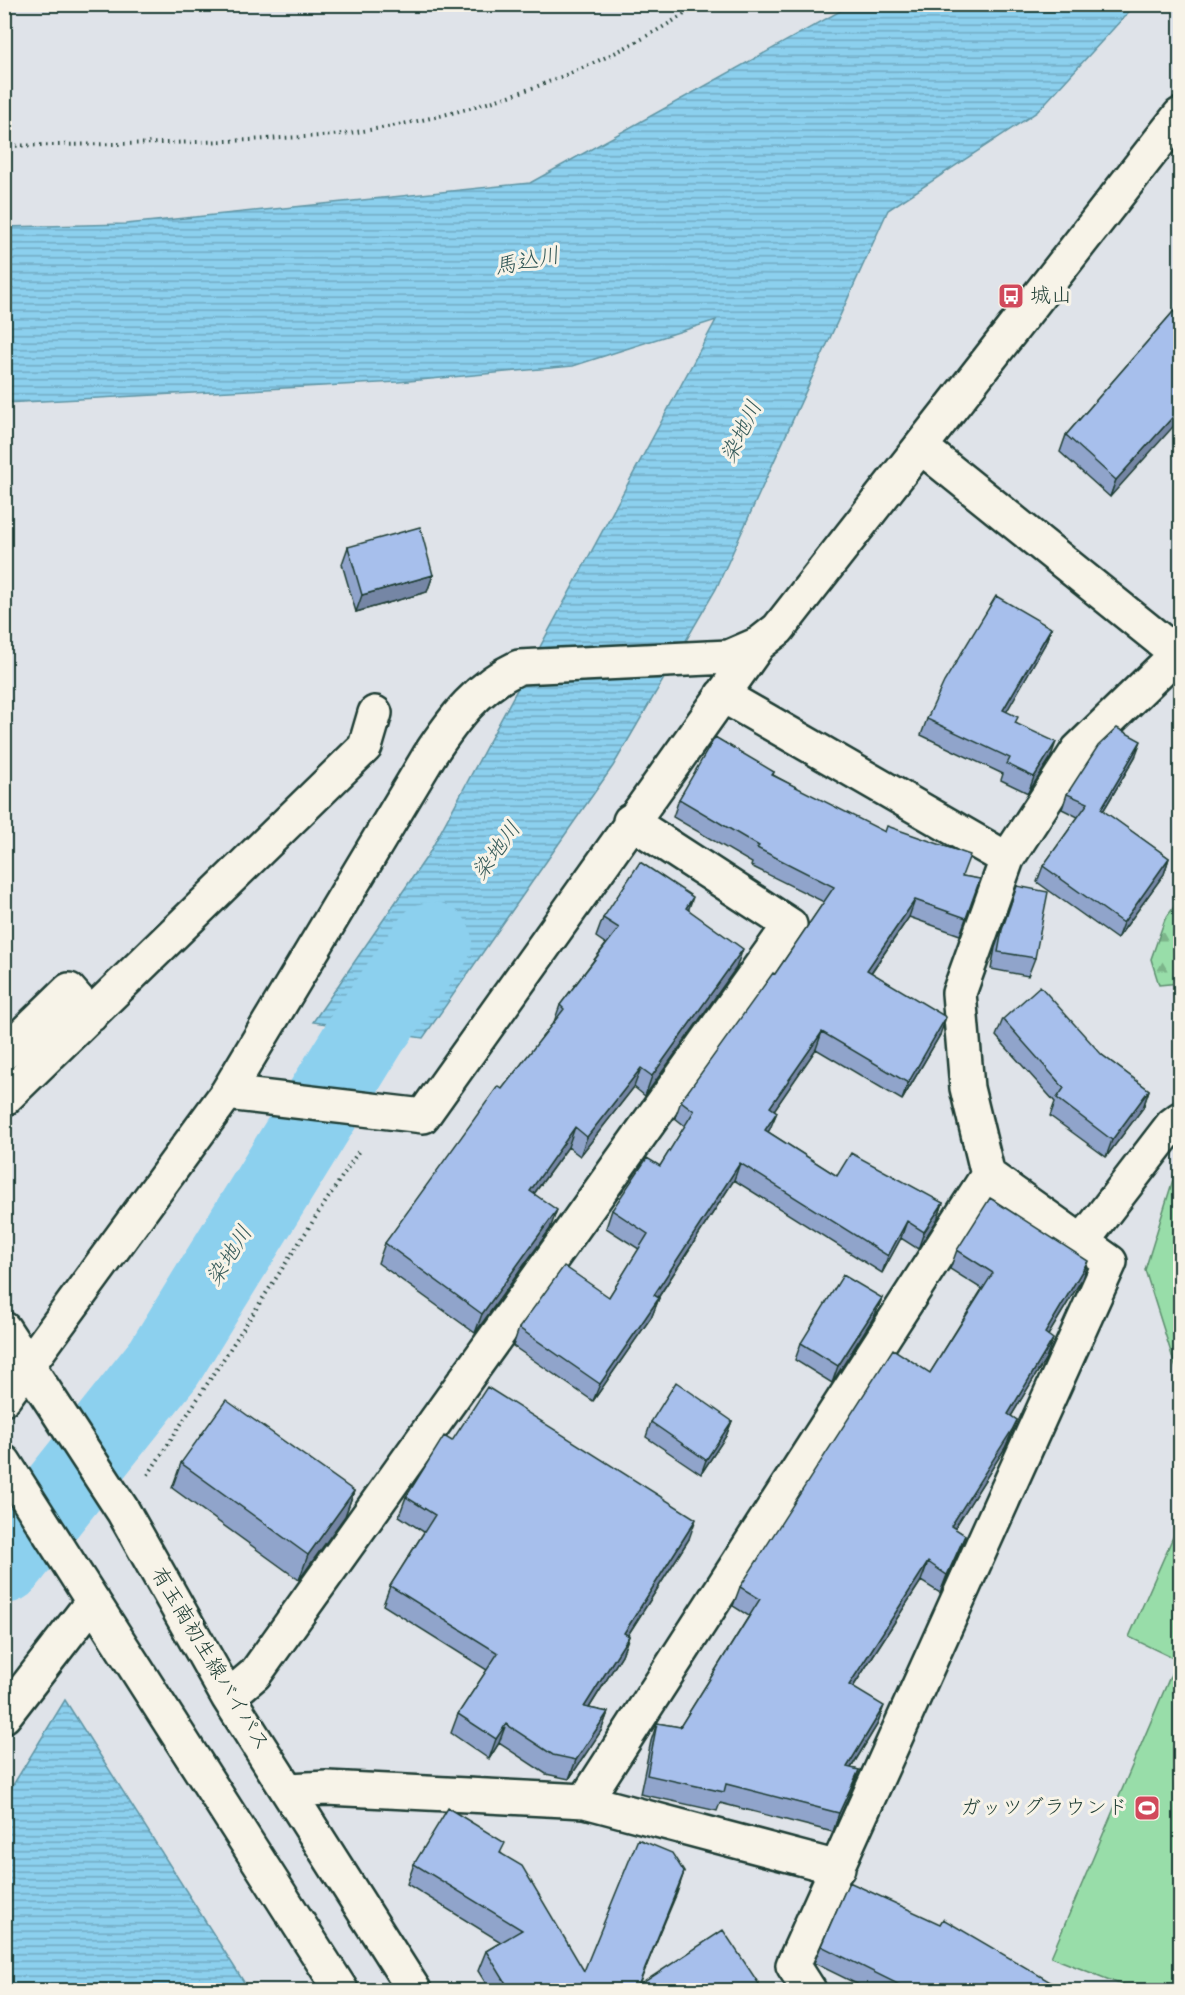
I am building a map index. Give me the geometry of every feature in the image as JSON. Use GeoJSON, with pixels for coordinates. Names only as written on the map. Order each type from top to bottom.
{"type":"FeatureCollection","features":[{"type":"Feature","properties":{"kind":"street"},"geometry":{"type":"LineString","coordinates":[[4,1398],[227,1093],[449,725],[473,698],[495,678],[519,667],[729,657],[759,644],[778,629],[1180,115]]}},
{"type":"Feature","properties":{"kind":"street"},"geometry":{"type":"LineString","coordinates":[[809,1990],[793,1965],[1110,1262],[988,1175],[967,1088],[959,993],[1007,859],[1078,750],[1179,655],[921,447]]}},
{"type":"Feature","properties":{"kind":"street"},"geometry":{"type":"LineString","coordinates":[[227,1093],[423,1116],[630,821],[759,644]]}},
{"type":"Feature","properties":{"kind":"street"},"geometry":{"type":"LineString","coordinates":[[722,695],[1007,859]]}},
{"type":"Feature","properties":{"kind":"street"},"geometry":{"type":"LineString","coordinates":[[4,1100],[365,747],[375,713]]}},
{"type":"Feature","properties":{"kind":"street"},"geometry":{"type":"LineString","coordinates":[[228,1697],[255,1674],[790,925],[630,821]]}},
{"type":"Feature","properties":{"kind":"street"},"geometry":{"type":"LineString","coordinates":[[4,1053],[69,990],[91,1015]]}},
{"type":"Feature","properties":{"kind":"street"},"geometry":{"type":"LineString","coordinates":[[1082,1242],[1172,1125],[1180,1119]]}},
{"type":"Feature","properties":{"kind":"street"},"geometry":{"type":"LineString","coordinates":[[585,1801],[988,1175]]}},
{"type":"Feature","properties":{"kind":"street","name":"有玉南初生線バイパス"},"geometry":{"type":"LineString","coordinates":[[4,1329],[123,1511],[228,1697],[414,1990]]}},
{"type":"Feature","properties":{"kind":"street"},"geometry":{"type":"LineString","coordinates":[[4,1462],[341,1990]]}},
{"type":"Feature","properties":{"kind":"street"},"geometry":{"type":"LineString","coordinates":[[4,1716],[93,1601]]}},
{"type":"Feature","properties":{"kind":"street"},"geometry":{"type":"LineString","coordinates":[[289,1790],[327,1788],[585,1801],[838,1868]]}},
{"type":"Feature","properties":{"kind":"path"},"geometry":{"type":"LineString","coordinates":[[4,146],[205,142],[347,134],[417,122],[470,110],[537,87],[616,52],[699,4]]}},
{"type":"Feature","properties":{"kind":"path"},"geometry":{"type":"LineString","coordinates":[[142,1484],[385,1111]]}},
{"type":"Feature","properties":{"kind":"green space"},"geometry":{"type":"Polygon","coordinates":[[[1180,899],[1180,983],[1159,985],[1151,959],[1165,919],[1180,899]]]}},
{"type":"Feature","properties":{"kind":"green space"},"geometry":{"type":"Polygon","coordinates":[[[1180,1157],[1180,1381],[1145,1270],[1180,1157]]]}},
{"type":"Feature","properties":{"kind":"green space","name":"ガッツグラウンド"},"geometry":{"type":"Polygon","coordinates":[[[1180,1521],[1180,1990],[1135,1990],[1051,1957],[1177,1660],[1129,1637],[1180,1521]]]}},
{"type":"Feature","properties":{"kind":"water","name":"馬込川"},"geometry":{"type":"Polygon","coordinates":[[[851,5],[1135,5],[1037,112],[888,210],[716,589],[613,766],[423,1038],[313,1022],[428,855],[716,320],[573,366],[398,382],[5,403],[5,227],[126,224],[530,183],[851,5]]]}},
{"type":"Feature","properties":{"kind":"water"},"geometry":{"type":"Polygon","coordinates":[[[65,1700],[249,1990],[5,1990],[5,1798],[65,1700]]]}},
{"type":"Feature","properties":{"kind":"building"},"geometry":{"type":"Polygon","coordinates":[[[1180,304],[1180,409],[1116,480],[1066,435],[1180,304]]]}},
{"type":"Feature","properties":{"kind":"building"},"geometry":{"type":"Polygon","coordinates":[[[420,527],[433,575],[362,595],[348,547],[420,527]]]}},
{"type":"Feature","properties":{"kind":"building"},"geometry":{"type":"Polygon","coordinates":[[[996,596],[1051,628],[1003,710],[1018,717],[1015,723],[1056,742],[1034,777],[1007,764],[1010,758],[927,719],[944,682],[996,596]]]}},
{"type":"Feature","properties":{"kind":"building"},"geometry":{"type":"Polygon","coordinates":[[[1117,728],[1141,741],[1101,809],[1169,858],[1123,923],[1043,866],[1088,803],[1067,794],[1098,746],[1117,728]]]}},
{"type":"Feature","properties":{"kind":"building"},"geometry":{"type":"Polygon","coordinates":[[[715,737],[774,772],[772,775],[885,832],[887,826],[970,855],[962,876],[980,879],[966,918],[915,900],[867,970],[946,1017],[908,1083],[822,1032],[770,1107],[777,1112],[765,1130],[837,1176],[851,1153],[943,1203],[924,1232],[907,1221],[888,1256],[740,1163],[654,1295],[659,1298],[600,1384],[519,1328],[564,1266],[609,1297],[648,1234],[612,1210],[647,1158],[660,1166],[694,1111],[681,1101],[773,973],[775,974],[834,887],[757,848],[759,846],[679,799],[715,737]]]}},
{"type":"Feature","properties":{"kind":"building"},"geometry":{"type":"Polygon","coordinates":[[[640,862],[693,897],[686,908],[743,949],[652,1076],[641,1068],[587,1137],[575,1127],[530,1191],[557,1210],[482,1314],[385,1243],[498,1086],[502,1089],[564,1009],[560,1005],[619,928],[603,918],[640,862]]]}},
{"type":"Feature","properties":{"kind":"building"},"geometry":{"type":"Polygon","coordinates":[[[1017,886],[1048,892],[1035,958],[998,952],[1002,930],[1017,886]]]}},
{"type":"Feature","properties":{"kind":"building"},"geometry":{"type":"Polygon","coordinates":[[[1040,986],[1102,1055],[1149,1090],[1112,1140],[1057,1098],[1064,1088],[1003,1019],[1040,986]]]}},
{"type":"Feature","properties":{"kind":"building"},"geometry":{"type":"Polygon","coordinates":[[[990,1198],[1088,1261],[1045,1333],[1053,1339],[1008,1414],[1017,1420],[1012,1430],[951,1526],[965,1535],[947,1575],[928,1562],[849,1685],[884,1706],[847,1767],[859,1770],[839,1813],[726,1784],[724,1792],[647,1775],[657,1723],[680,1727],[760,1599],[740,1587],[893,1349],[930,1373],[993,1273],[957,1250],[990,1198]]]}},
{"type":"Feature","properties":{"kind":"building"},"geometry":{"type":"Polygon","coordinates":[[[843,1275],[882,1298],[838,1366],[801,1343],[843,1275]]]}},
{"type":"Feature","properties":{"kind":"building"},"geometry":{"type":"Polygon","coordinates":[[[676,1382],[732,1421],[706,1460],[651,1422],[676,1382]]]}},
{"type":"Feature","properties":{"kind":"building"},"geometry":{"type":"Polygon","coordinates":[[[487,1387],[696,1519],[624,1633],[629,1636],[584,1707],[608,1712],[576,1760],[553,1755],[506,1724],[496,1739],[458,1714],[498,1653],[390,1586],[435,1515],[406,1497],[444,1436],[452,1441],[487,1387]]]}},
{"type":"Feature","properties":{"kind":"building"},"geometry":{"type":"Polygon","coordinates":[[[226,1400],[354,1491],[308,1555],[181,1463],[226,1400]]]}},
{"type":"Feature","properties":{"kind":"building"},"geometry":{"type":"Polygon","coordinates":[[[448,1808],[505,1843],[500,1853],[522,1866],[584,1971],[638,1839],[672,1853],[684,1872],[638,1986],[723,1930],[763,1990],[510,1990],[486,1951],[522,1930],[414,1864],[448,1808]]]}},
{"type":"Feature","properties":{"kind":"building"},"geometry":{"type":"Polygon","coordinates":[[[849,1882],[940,1924],[943,1919],[1064,1990],[905,1990],[906,1988],[821,1946],[849,1882]]]}},
{"type":"Feature","properties":{"kind":"waterway","name":"染地川"},"geometry":{"type":"LineString","coordinates":[[4,1564],[164,1363],[369,1030],[432,942]]}},
{"type":"Feature","properties":{"kind":"place","name":"城山"},"geometry":{"type":"Point","coordinates":[1011,296]}},
{"type":"Feature","properties":{"kind":"place","name":"ガッツグラウンド"},"geometry":{"type":"Point","coordinates":[1147,1808]}}]}
